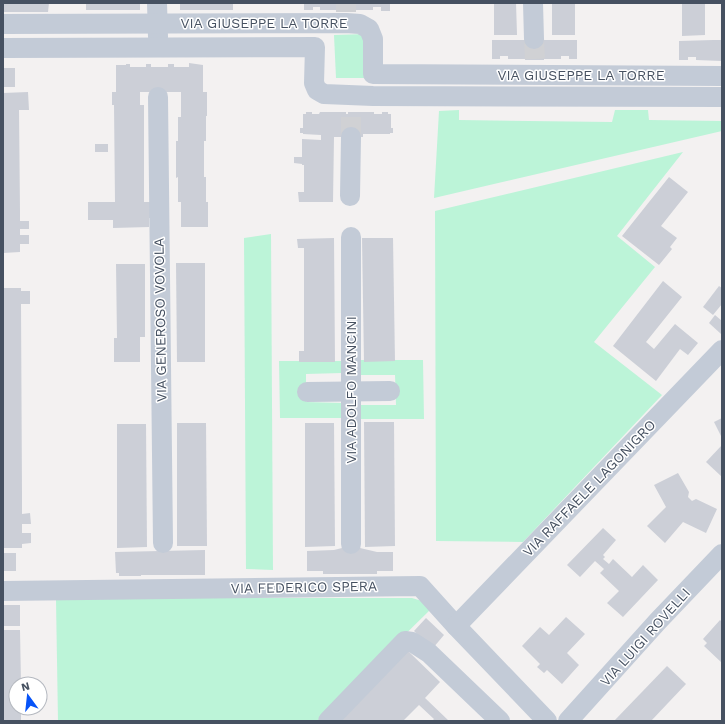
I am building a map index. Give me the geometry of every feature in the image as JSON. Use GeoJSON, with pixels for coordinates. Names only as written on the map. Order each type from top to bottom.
{"type":"FeatureCollection","features":[{"type":"Feature","properties":{"kind":"street"},"geometry":{"type":"LineString","coordinates":[[157,3],[158,48]]}},
{"type":"Feature","properties":{"kind":"street"},"geometry":{"type":"LineString","coordinates":[[533,3],[534,39]]}},
{"type":"Feature","properties":{"kind":"street","name":"VIA GIUSEPPE LA TORRE"},"geometry":{"type":"LineString","coordinates":[[3,24],[315,23],[346,17],[370,29],[373,39],[373,74],[535,68],[722,76]]}},
{"type":"Feature","properties":{"kind":"street"},"geometry":{"type":"LineString","coordinates":[[315,23],[315,47]]}},
{"type":"Feature","properties":{"kind":"street","name":"VIA GIUSEPPE LA TORRE"},"geometry":{"type":"LineString","coordinates":[[3,48],[315,47],[314,83],[317,90],[351,104],[373,96],[722,97]]}},
{"type":"Feature","properties":{"kind":"street"},"geometry":{"type":"LineString","coordinates":[[534,96],[535,68]]}},
{"type":"Feature","properties":{"kind":"street"},"geometry":{"type":"LineString","coordinates":[[373,74],[373,96]]}},
{"type":"Feature","properties":{"kind":"street"},"geometry":{"type":"LineString","coordinates":[[722,80],[722,97]]}},
{"type":"Feature","properties":{"kind":"street","name":"VIA GENEROSO VOVOLA"},"geometry":{"type":"LineString","coordinates":[[158,97],[163,543]]}},
{"type":"Feature","properties":{"kind":"street"},"geometry":{"type":"LineString","coordinates":[[350,196],[351,137]]}},
{"type":"Feature","properties":{"kind":"street","name":"VIA ADOLFO MANCINI"},"geometry":{"type":"LineString","coordinates":[[351,237],[351,544]]}},
{"type":"Feature","properties":{"kind":"street","name":"VIA RAFFAELE LAGONIGRO"},"geometry":{"type":"LineString","coordinates":[[456,626],[722,350]]}},
{"type":"Feature","properties":{"kind":"street"},"geometry":{"type":"LineString","coordinates":[[307,392],[390,391]]}},
{"type":"Feature","properties":{"kind":"street","name":"VIA LUIGI ROVELLI"},"geometry":{"type":"LineString","coordinates":[[568,721],[658,621],[722,554]]}},
{"type":"Feature","properties":{"kind":"street","name":"VIA FEDERICO SPERA"},"geometry":{"type":"LineString","coordinates":[[3,591],[420,586],[547,721]]}},
{"type":"Feature","properties":{"kind":"street"},"geometry":{"type":"LineString","coordinates":[[328,721],[405,641],[412,642],[429,653],[500,721]]}},
{"type":"Feature","properties":{"kind":"green space"},"geometry":{"type":"Polygon","coordinates":[[[366,34],[366,78],[336,78],[334,35],[366,34]]]}},
{"type":"Feature","properties":{"kind":"green space"},"geometry":{"type":"Polygon","coordinates":[[[459,110],[459,120],[612,122],[615,110],[648,110],[649,120],[722,121],[722,131],[434,198],[439,111],[459,110]]]}},
{"type":"Feature","properties":{"kind":"green space"},"geometry":{"type":"Polygon","coordinates":[[[683,152],[617,236],[655,267],[594,342],[662,395],[523,542],[436,541],[435,211],[683,152]]]}},
{"type":"Feature","properties":{"kind":"green space"},"geometry":{"type":"Polygon","coordinates":[[[271,234],[273,570],[246,569],[244,238],[271,234]]]}},
{"type":"Feature","properties":{"kind":"green space"},"geometry":{"type":"Polygon","coordinates":[[[358,360],[423,360],[424,419],[359,419],[359,405],[396,405],[395,375],[358,375],[358,360]]]}},
{"type":"Feature","properties":{"kind":"green space"},"geometry":{"type":"Polygon","coordinates":[[[279,361],[342,361],[342,373],[306,374],[306,402],[343,403],[343,418],[280,418],[279,361]]]}},
{"type":"Feature","properties":{"kind":"green space"},"geometry":{"type":"Polygon","coordinates":[[[88,598],[412,598],[422,601],[431,609],[317,721],[58,721],[56,600],[88,598]]]}},
{"type":"Feature","properties":{"kind":"building"},"geometry":{"type":"Polygon","coordinates":[[[3,3],[49,3],[48,12],[3,12],[3,3]]]}},
{"type":"Feature","properties":{"kind":"building"},"geometry":{"type":"Polygon","coordinates":[[[86,3],[140,3],[140,10],[86,10],[86,3]]]}},
{"type":"Feature","properties":{"kind":"building"},"geometry":{"type":"Polygon","coordinates":[[[180,3],[233,3],[233,10],[180,10],[180,3]]]}},
{"type":"Feature","properties":{"kind":"building"},"geometry":{"type":"Polygon","coordinates":[[[304,3],[390,3],[390,11],[381,11],[381,7],[373,7],[373,10],[356,10],[356,12],[320,10],[320,7],[313,7],[313,10],[304,10],[304,3]]]}},
{"type":"Feature","properties":{"kind":"building"},"geometry":{"type":"Polygon","coordinates":[[[494,3],[516,3],[517,35],[494,35],[494,3]]]}},
{"type":"Feature","properties":{"kind":"building"},"geometry":{"type":"Polygon","coordinates":[[[552,3],[575,3],[575,35],[552,35],[552,3]]]}},
{"type":"Feature","properties":{"kind":"building"},"geometry":{"type":"Polygon","coordinates":[[[682,3],[705,3],[705,35],[682,36],[682,3]]]}},
{"type":"Feature","properties":{"kind":"building"},"geometry":{"type":"Polygon","coordinates":[[[492,40],[577,40],[577,59],[569,59],[569,56],[561,56],[561,59],[525,60],[508,59],[508,56],[500,56],[500,59],[492,59],[492,40]]]}},
{"type":"Feature","properties":{"kind":"building"},"geometry":{"type":"Polygon","coordinates":[[[722,40],[722,61],[696,60],[696,57],[688,57],[688,60],[679,60],[679,41],[722,40]]]}},
{"type":"Feature","properties":{"kind":"building"},"geometry":{"type":"Polygon","coordinates":[[[189,63],[203,65],[203,92],[207,92],[206,141],[204,141],[204,177],[206,177],[206,202],[208,202],[208,227],[181,227],[181,202],[178,202],[178,177],[176,178],[176,141],[178,141],[178,117],[181,117],[181,92],[140,92],[140,105],[144,105],[144,202],[153,202],[153,218],[149,218],[149,227],[113,228],[113,220],[88,220],[88,202],[115,202],[114,105],[112,105],[112,92],[116,92],[116,65],[130,64],[130,67],[146,67],[146,64],[151,64],[151,67],[168,67],[168,64],[174,64],[174,67],[189,67],[189,63]]]}},
{"type":"Feature","properties":{"kind":"building"},"geometry":{"type":"Polygon","coordinates":[[[3,68],[15,68],[15,87],[3,87],[3,68]]]}},
{"type":"Feature","properties":{"kind":"building"},"geometry":{"type":"Polygon","coordinates":[[[28,92],[29,110],[19,110],[20,221],[29,221],[29,229],[20,229],[20,235],[29,235],[29,244],[20,244],[20,252],[3,253],[3,93],[28,92]]]}},
{"type":"Feature","properties":{"kind":"building"},"geometry":{"type":"Polygon","coordinates":[[[306,112],[312,112],[312,114],[319,114],[320,112],[346,112],[346,114],[348,114],[348,112],[374,112],[374,114],[382,114],[382,112],[388,112],[388,114],[391,114],[391,128],[393,128],[393,133],[363,134],[363,137],[334,137],[333,202],[299,202],[298,192],[304,192],[304,165],[294,163],[294,157],[302,157],[302,139],[321,140],[321,135],[300,133],[300,128],[303,128],[303,114],[306,114],[306,112]]]}},
{"type":"Feature","properties":{"kind":"building"},"geometry":{"type":"Polygon","coordinates":[[[95,144],[108,144],[108,152],[95,152],[95,144]]]}},
{"type":"Feature","properties":{"kind":"building"},"geometry":{"type":"Polygon","coordinates":[[[669,177],[688,192],[661,226],[677,238],[670,247],[672,249],[659,265],[622,236],[669,177]]]}},
{"type":"Feature","properties":{"kind":"building"},"geometry":{"type":"Polygon","coordinates":[[[334,238],[335,362],[299,362],[299,351],[304,351],[304,248],[298,248],[297,239],[334,238]]]}},
{"type":"Feature","properties":{"kind":"building"},"geometry":{"type":"Polygon","coordinates":[[[362,238],[393,238],[395,361],[364,362],[362,238]]]}},
{"type":"Feature","properties":{"kind":"building"},"geometry":{"type":"Polygon","coordinates":[[[176,263],[205,263],[205,362],[177,362],[176,263]]]}},
{"type":"Feature","properties":{"kind":"building"},"geometry":{"type":"Polygon","coordinates":[[[116,264],[145,264],[145,337],[140,337],[140,362],[114,362],[114,338],[117,338],[116,264]]]}},
{"type":"Feature","properties":{"kind":"building"},"geometry":{"type":"Polygon","coordinates":[[[663,281],[682,297],[646,342],[654,349],[675,324],[698,343],[688,355],[680,349],[656,381],[613,346],[663,281]]]}},
{"type":"Feature","properties":{"kind":"building"},"geometry":{"type":"Polygon","coordinates":[[[719,286],[722,288],[722,304],[713,315],[703,307],[719,286]]]}},
{"type":"Feature","properties":{"kind":"building"},"geometry":{"type":"Polygon","coordinates":[[[3,288],[21,288],[21,291],[30,291],[30,304],[21,304],[22,514],[30,513],[31,524],[22,524],[22,533],[31,533],[31,543],[22,544],[22,548],[3,548],[3,288]]]}},
{"type":"Feature","properties":{"kind":"building"},"geometry":{"type":"Polygon","coordinates":[[[715,315],[722,321],[721,334],[709,323],[715,315]]]}},
{"type":"Feature","properties":{"kind":"building"},"geometry":{"type":"Polygon","coordinates":[[[722,418],[722,438],[714,422],[722,418]]]}},
{"type":"Feature","properties":{"kind":"building"},"geometry":{"type":"Polygon","coordinates":[[[364,422],[394,422],[395,546],[365,547],[364,422]]]}},
{"type":"Feature","properties":{"kind":"building"},"geometry":{"type":"Polygon","coordinates":[[[177,423],[206,423],[207,546],[177,546],[177,423]]]}},
{"type":"Feature","properties":{"kind":"building"},"geometry":{"type":"Polygon","coordinates":[[[305,423],[334,423],[335,546],[305,547],[305,423]]]}},
{"type":"Feature","properties":{"kind":"building"},"geometry":{"type":"Polygon","coordinates":[[[117,424],[146,424],[147,547],[117,548],[117,424]]]}},
{"type":"Feature","properties":{"kind":"building"},"geometry":{"type":"Polygon","coordinates":[[[722,445],[722,477],[706,462],[722,445]]]}},
{"type":"Feature","properties":{"kind":"building"},"geometry":{"type":"Polygon","coordinates":[[[678,473],[689,492],[688,497],[692,501],[696,499],[717,509],[706,533],[683,522],[665,543],[647,526],[666,507],[654,485],[678,473]]]}},
{"type":"Feature","properties":{"kind":"building"},"geometry":{"type":"Polygon","coordinates":[[[603,528],[616,540],[603,555],[605,557],[603,559],[609,564],[613,559],[632,577],[643,565],[658,580],[623,617],[607,603],[619,591],[600,573],[604,569],[595,561],[580,577],[567,565],[603,528]]]}},
{"type":"Feature","properties":{"kind":"building"},"geometry":{"type":"Polygon","coordinates":[[[342,548],[360,548],[377,552],[393,552],[393,571],[377,571],[377,574],[323,574],[323,571],[307,571],[307,551],[334,550],[342,548]]]}},
{"type":"Feature","properties":{"kind":"building"},"geometry":{"type":"Polygon","coordinates":[[[205,550],[205,575],[119,576],[119,573],[116,573],[115,552],[205,550]]]}},
{"type":"Feature","properties":{"kind":"building"},"geometry":{"type":"Polygon","coordinates":[[[3,553],[16,553],[16,571],[3,571],[3,553]]]}},
{"type":"Feature","properties":{"kind":"building"},"geometry":{"type":"Polygon","coordinates":[[[3,605],[20,605],[20,626],[3,626],[3,605]]]}},
{"type":"Feature","properties":{"kind":"building"},"geometry":{"type":"Polygon","coordinates":[[[566,617],[585,634],[567,653],[579,665],[562,684],[547,670],[544,673],[537,667],[540,664],[522,646],[540,627],[549,635],[566,617]]]}},
{"type":"Feature","properties":{"kind":"building"},"geometry":{"type":"Polygon","coordinates":[[[426,618],[444,635],[433,648],[414,631],[426,618]]]}},
{"type":"Feature","properties":{"kind":"building"},"geometry":{"type":"Polygon","coordinates":[[[720,620],[722,622],[722,663],[704,646],[707,643],[703,639],[720,620]]]}},
{"type":"Feature","properties":{"kind":"building"},"geometry":{"type":"Polygon","coordinates":[[[3,630],[20,630],[21,676],[8,676],[8,716],[21,716],[21,721],[3,721],[3,630]]]}},
{"type":"Feature","properties":{"kind":"building"},"geometry":{"type":"Polygon","coordinates":[[[407,650],[440,682],[425,698],[449,721],[432,721],[434,719],[419,705],[403,721],[339,721],[407,650]]]}},
{"type":"Feature","properties":{"kind":"building"},"geometry":{"type":"Polygon","coordinates":[[[667,666],[686,684],[651,721],[614,721],[667,666]]]}},
{"type":"Feature","properties":{"kind":"tunnel"},"geometry":{"type":"LineString","coordinates":[[346,3],[346,12]]}},
{"type":"Feature","properties":{"kind":"tunnel"},"geometry":{"type":"LineString","coordinates":[[534,39],[535,60]]}},
{"type":"Feature","properties":{"kind":"tunnel"},"geometry":{"type":"LineString","coordinates":[[351,112],[351,137]]}}]}
